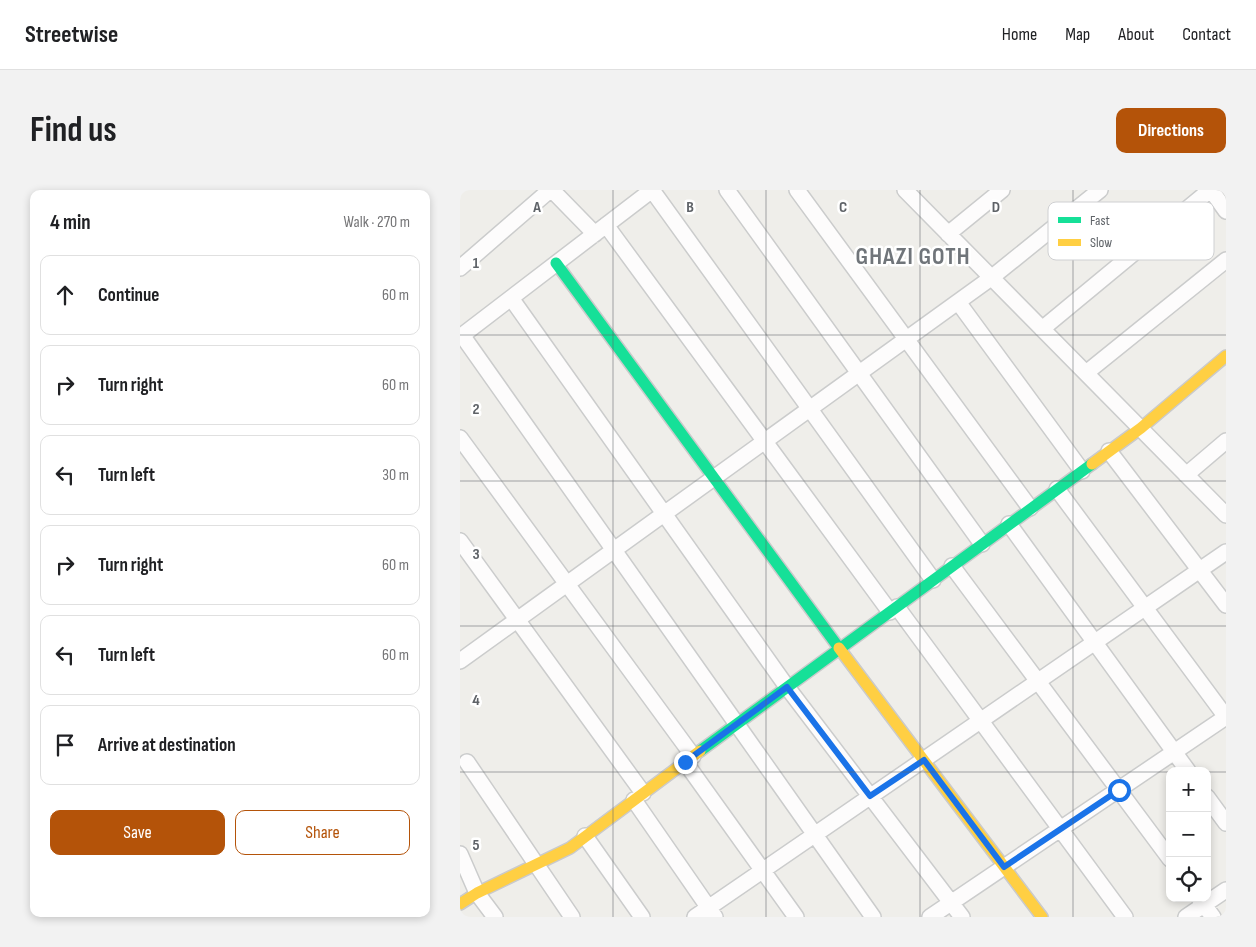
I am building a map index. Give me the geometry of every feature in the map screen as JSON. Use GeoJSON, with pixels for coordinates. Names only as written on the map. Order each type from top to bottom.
{"type":"FeatureCollection","features":[{"type":"Feature","properties":{"kind":"street"},"geometry":{"type":"LineString","coordinates":[[460,268],[551,190],[600,229],[980,721],[1125,917]]}},
{"type":"Feature","properties":{"kind":"street"},"geometry":{"type":"LineString","coordinates":[[873,917],[461,336],[652,190],[933,580]]}},
{"type":"Feature","properties":{"kind":"street"},"geometry":{"type":"LineString","coordinates":[[727,190],[982,544]]}},
{"type":"Feature","properties":{"kind":"street"},"geometry":{"type":"LineString","coordinates":[[797,190],[1030,508]]}},
{"type":"Feature","properties":{"kind":"street"},"geometry":{"type":"LineString","coordinates":[[904,190],[1226,515]]}},
{"type":"Feature","properties":{"kind":"street"},"geometry":{"type":"LineString","coordinates":[[948,234],[1002,190]]}},
{"type":"Feature","properties":{"kind":"street"},"geometry":{"type":"LineString","coordinates":[[1085,202],[1100,190]]}},
{"type":"Feature","properties":{"kind":"street"},"geometry":{"type":"LineString","coordinates":[[1195,202],[1210,190],[1226,211]]}},
{"type":"Feature","properties":{"kind":"street"},"geometry":{"type":"LineString","coordinates":[[460,661],[991,278],[1048,232]]}},
{"type":"Feature","properties":{"kind":"street"},"geometry":{"type":"LineString","coordinates":[[1042,329],[1125,260]]}},
{"type":"Feature","properties":{"kind":"street"},"geometry":{"type":"LineString","coordinates":[[1086,374],[1226,260]]}},
{"type":"Feature","properties":{"kind":"street"},"geometry":{"type":"LineString","coordinates":[[556,263],[840,649],[1042,917]]}},
{"type":"Feature","properties":{"kind":"street"},"geometry":{"type":"LineString","coordinates":[[511,298],[787,687],[962,917]]}},
{"type":"Feature","properties":{"kind":"street"},"geometry":{"type":"LineString","coordinates":[[958,302],[1082,471]]}},
{"type":"Feature","properties":{"kind":"street"},"geometry":{"type":"LineString","coordinates":[[460,904],[477,893],[570,848],[1141,428],[1226,356]]}},
{"type":"Feature","properties":{"kind":"street"},"geometry":{"type":"LineString","coordinates":[[460,438],[567,584],[796,917]]}},
{"type":"Feature","properties":{"kind":"street"},"geometry":{"type":"LineString","coordinates":[[1186,475],[1226,442]]}},
{"type":"Feature","properties":{"kind":"street"},"geometry":{"type":"LineString","coordinates":[[1109,451],[1226,605]]}},
{"type":"Feature","properties":{"kind":"street"},"geometry":{"type":"LineString","coordinates":[[930,917],[1226,717],[1057,489]]}},
{"type":"Feature","properties":{"kind":"street"},"geometry":{"type":"LineString","coordinates":[[1008,524],[1185,767]]}},
{"type":"Feature","properties":{"kind":"street"},"geometry":{"type":"LineString","coordinates":[[460,541],[517,620],[638,797],[712,912]]}},
{"type":"Feature","properties":{"kind":"street"},"geometry":{"type":"LineString","coordinates":[[695,917],[712,912],[762,870],[1226,552]]}},
{"type":"Feature","properties":{"kind":"street"},"geometry":{"type":"LineString","coordinates":[[952,566],[1169,857]]}},
{"type":"Feature","properties":{"kind":"street"},"geometry":{"type":"LineString","coordinates":[[466,762],[572,917]]}},
{"type":"Feature","properties":{"kind":"street"},"geometry":{"type":"LineString","coordinates":[[1211,802],[1226,823]]}},
{"type":"Feature","properties":{"kind":"street"},"geometry":{"type":"LineString","coordinates":[[585,836],[642,917]]}},
{"type":"Feature","properties":{"kind":"street"},"geometry":{"type":"LineString","coordinates":[[460,854],[477,893],[495,917]]}},
{"type":"Feature","properties":{"kind":"street"},"geometry":{"type":"LineString","coordinates":[[1186,917],[1205,907],[1226,890]]}},
{"type":"Feature","properties":{"kind":"traffic: fast"},"geometry":{"type":"LineString","coordinates":[[556,263],[839,648]]}},
{"type":"Feature","properties":{"kind":"traffic: fast"},"geometry":{"type":"LineString","coordinates":[[700,751],[1092,464]]}},
{"type":"Feature","properties":{"kind":"traffic: slow"},"geometry":{"type":"LineString","coordinates":[[1092,464],[1141,428],[1226,356]]}},
{"type":"Feature","properties":{"kind":"traffic: slow"},"geometry":{"type":"LineString","coordinates":[[839,648],[1042,917]]}},
{"type":"Feature","properties":{"kind":"traffic: slow"},"geometry":{"type":"LineString","coordinates":[[460,904],[477,893],[570,848],[700,751]]}},
{"type":"Feature","properties":{"kind":"district","name":"GHAZI GOTH"},"geometry":{"type":"Point","coordinates":[913,256]}},
{"type":"Feature","properties":{"kind":"route"},"geometry":{"type":"LineString","coordinates":[[685,762],[787,687],[870,796],[924,760],[1004,867],[1119,790]]}}]}
